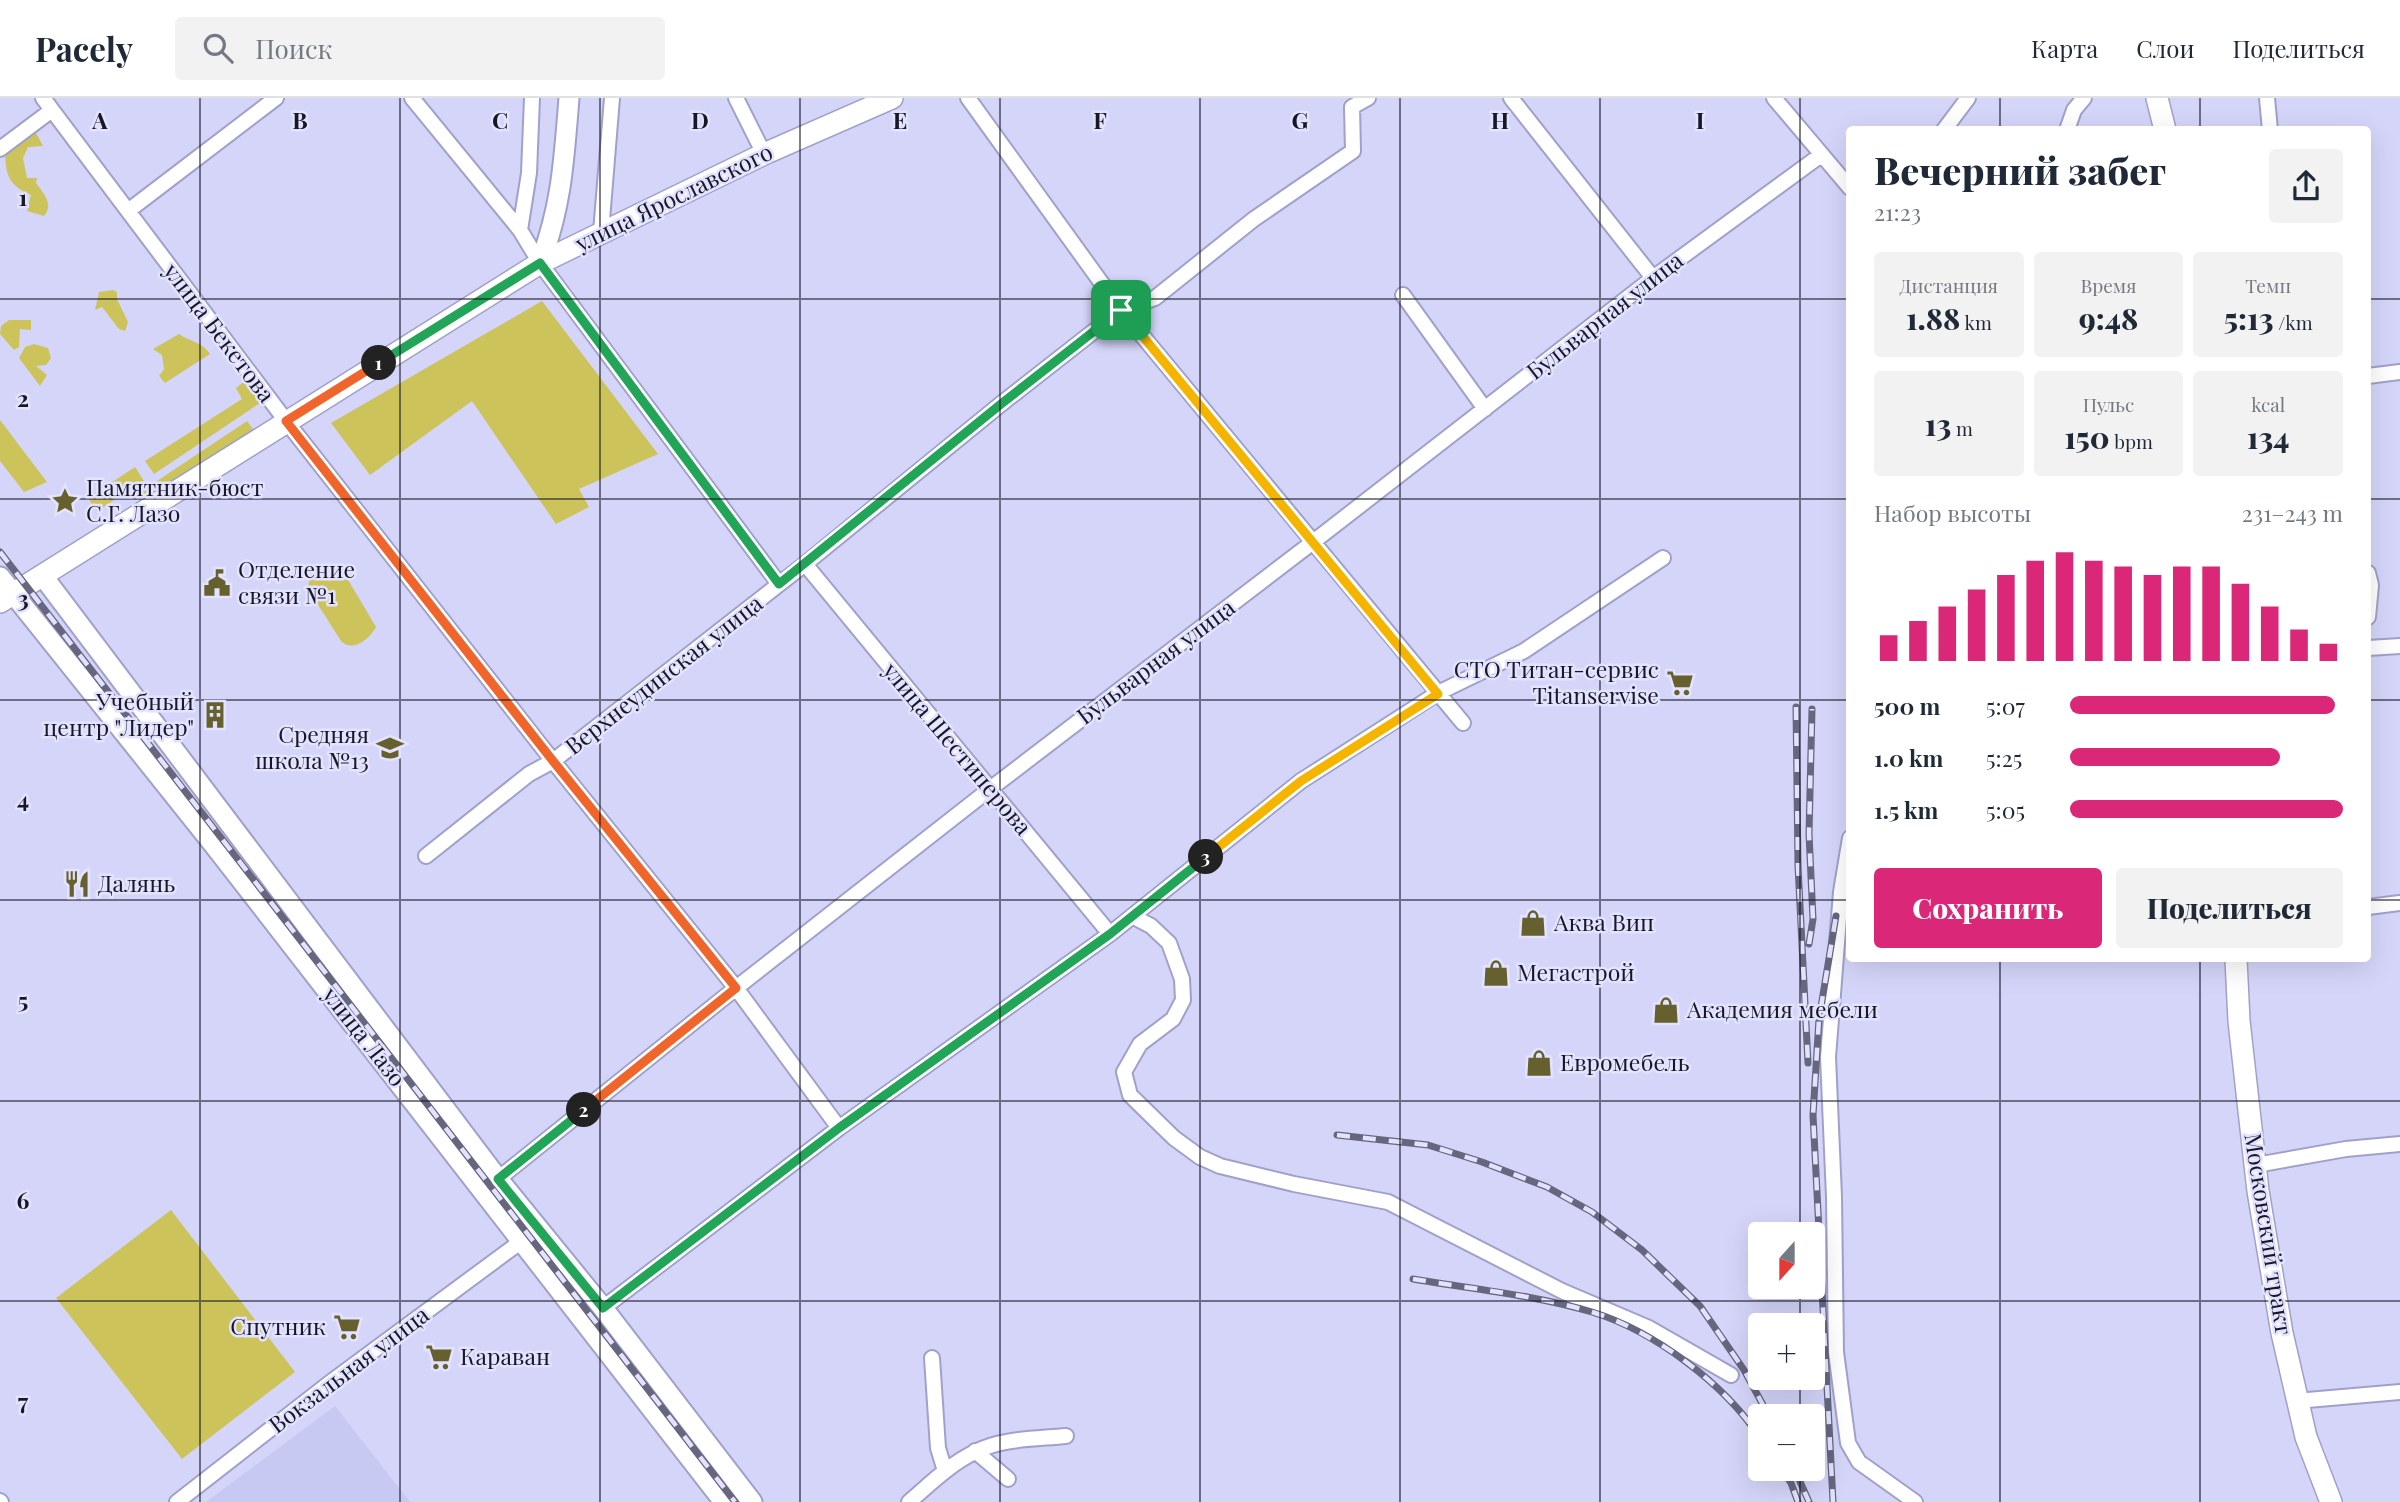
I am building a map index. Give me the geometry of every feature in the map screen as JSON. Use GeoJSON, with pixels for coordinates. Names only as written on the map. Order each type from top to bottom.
{"type":"FeatureCollection","features":[{"type":"Feature","properties":{"kind":"main road"},"geometry":{"type":"LineString","coordinates":[[540,263],[553,228],[563,179],[569,98]]}},
{"type":"Feature","properties":{"kind":"main road","name":"улица Ярославского"},"geometry":{"type":"LineString","coordinates":[[4,591],[42,575],[540,263],[764,154],[892,98]]}},
{"type":"Feature","properties":{"kind":"main road"},"geometry":{"type":"LineString","coordinates":[[2157,98],[2167,126]]}},
{"type":"Feature","properties":{"kind":"main road","name":"улица Лазо"},"geometry":{"type":"LineString","coordinates":[[42,575],[498,1179],[603,1308],[752,1502]]}},
{"type":"Feature","properties":{"kind":"main road","name":"улица Лазо"},"geometry":{"type":"LineString","coordinates":[[4,591],[206,835],[724,1502]]}},
{"type":"Feature","properties":{"kind":"main road","name":"Московский тракт"},"geometry":{"type":"LineString","coordinates":[[2236,962],[2239,1021],[2256,1165],[2282,1333],[2306,1437],[2331,1502]]}},
{"type":"Feature","properties":{"kind":"street"},"geometry":{"type":"LineString","coordinates":[[128,211],[276,98]]}},
{"type":"Feature","properties":{"kind":"street"},"geometry":{"type":"LineString","coordinates":[[412,98],[520,230],[540,263],[779,584]]}},
{"type":"Feature","properties":{"kind":"street"},"geometry":{"type":"LineString","coordinates":[[520,230],[529,173],[532,98]]}},
{"type":"Feature","properties":{"kind":"street"},"geometry":{"type":"LineString","coordinates":[[601,232],[612,98]]}},
{"type":"Feature","properties":{"kind":"street"},"geometry":{"type":"LineString","coordinates":[[736,98],[764,154]]}},
{"type":"Feature","properties":{"kind":"street"},"geometry":{"type":"LineString","coordinates":[[968,98],[1121,310],[1463,723]]}},
{"type":"Feature","properties":{"kind":"street","name":"Верхнеудинская улица"},"geometry":{"type":"LineString","coordinates":[[426,856],[529,774],[553,761],[805,565],[1001,404],[1121,310],[1155,298],[1254,219],[1353,151],[1352,107],[1368,98]]}},
{"type":"Feature","properties":{"kind":"street"},"geometry":{"type":"LineString","coordinates":[[1511,98],[1653,278]]}},
{"type":"Feature","properties":{"kind":"street"},"geometry":{"type":"LineString","coordinates":[[1774,98],[1846,183]]}},
{"type":"Feature","properties":{"kind":"street"},"geometry":{"type":"LineString","coordinates":[[1947,126],[1968,98]]}},
{"type":"Feature","properties":{"kind":"street"},"geometry":{"type":"LineString","coordinates":[[2068,126],[2074,110],[2084,98]]}},
{"type":"Feature","properties":{"kind":"street"},"geometry":{"type":"LineString","coordinates":[[2267,98],[2270,126]]}},
{"type":"Feature","properties":{"kind":"street"},"geometry":{"type":"LineString","coordinates":[[0,149],[47,104]]}},
{"type":"Feature","properties":{"kind":"street","name":"улица Бекетова"},"geometry":{"type":"LineString","coordinates":[[47,104],[286,421],[553,761],[736,988],[839,1128]]}},
{"type":"Feature","properties":{"kind":"street","name":"Бульварная улица"},"geometry":{"type":"LineString","coordinates":[[498,1179],[990,789],[1653,278],[1821,155]]}},
{"type":"Feature","properties":{"kind":"street"},"geometry":{"type":"LineString","coordinates":[[1403,295],[1485,409]]}},
{"type":"Feature","properties":{"kind":"street"},"geometry":{"type":"LineString","coordinates":[[2371,376],[2400,372]]}},
{"type":"Feature","properties":{"kind":"street"},"geometry":{"type":"LineString","coordinates":[[603,1308],[839,1128],[1110,934],[1301,781],[1438,694],[1524,651],[1663,558]]}},
{"type":"Feature","properties":{"kind":"street","name":"улица Шестиперова"},"geometry":{"type":"LineString","coordinates":[[805,565],[1110,934]]}},
{"type":"Feature","properties":{"kind":"street"},"geometry":{"type":"LineString","coordinates":[[2371,648],[2400,646]]}},
{"type":"Feature","properties":{"kind":"street"},"geometry":{"type":"LineString","coordinates":[[1846,862],[1841,892],[1828,1057],[1834,1197],[1836,1352],[1848,1443],[1859,1462],[1915,1502]]}},
{"type":"Feature","properties":{"kind":"street"},"geometry":{"type":"LineString","coordinates":[[2371,907],[2400,903]]}},
{"type":"Feature","properties":{"kind":"street"},"geometry":{"type":"LineString","coordinates":[[1132,916],[1152,926],[1169,943],[1182,979],[1183,1000],[1173,1019],[1140,1044],[1124,1072],[1130,1095],[1174,1138],[1200,1157],[1220,1166],[1388,1202],[1562,1291],[1649,1328],[1731,1375]]}},
{"type":"Feature","properties":{"kind":"street"},"geometry":{"type":"LineString","coordinates":[[2256,1165],[2346,1149],[2400,1144]]}},
{"type":"Feature","properties":{"kind":"street","name":"Вокзальная улица"},"geometry":{"type":"LineString","coordinates":[[177,1502],[327,1385],[523,1241]]}},
{"type":"Feature","properties":{"kind":"street"},"geometry":{"type":"LineString","coordinates":[[933,1358],[938,1448],[945,1471]]}},
{"type":"Feature","properties":{"kind":"street"},"geometry":{"type":"LineString","coordinates":[[2297,1401],[2400,1392]]}},
{"type":"Feature","properties":{"kind":"street"},"geometry":{"type":"LineString","coordinates":[[909,1502],[945,1471],[975,1451],[1004,1442],[1066,1436]]}},
{"type":"Feature","properties":{"kind":"street"},"geometry":{"type":"LineString","coordinates":[[975,1451],[1008,1479]]}},
{"type":"Feature","properties":{"kind":"shaded area"},"geometry":{"type":"Polygon","coordinates":[[[36,133],[43,146],[28,147],[23,158],[27,178],[37,178],[36,183],[47,199],[48,207],[44,216],[27,211],[31,195],[12,183],[6,166],[5,150],[17,136],[36,133]]]}},
{"type":"Feature","properties":{"kind":"shaded area"},"geometry":{"type":"Polygon","coordinates":[[[99,292],[117,292],[117,299],[128,322],[125,331],[119,329],[102,307],[95,310],[99,292]]]}},
{"type":"Feature","properties":{"kind":"shaded area"},"geometry":{"type":"Polygon","coordinates":[[[542,301],[658,454],[579,489],[589,507],[556,524],[472,401],[370,475],[331,423],[542,301]]]}},
{"type":"Feature","properties":{"kind":"shaded area"},"geometry":{"type":"Polygon","coordinates":[[[9,320],[31,320],[31,330],[20,329],[19,347],[14,350],[0,334],[1,326],[9,320]]]}},
{"type":"Feature","properties":{"kind":"shaded area"},"geometry":{"type":"Polygon","coordinates":[[[179,334],[200,344],[210,354],[165,383],[159,376],[164,369],[162,355],[153,349],[179,334]]]}},
{"type":"Feature","properties":{"kind":"shaded area"},"geometry":{"type":"Polygon","coordinates":[[[34,344],[48,348],[51,358],[46,365],[36,366],[47,375],[40,386],[19,358],[25,347],[34,344]]]}},
{"type":"Feature","properties":{"kind":"shaded area"},"geometry":{"type":"Polygon","coordinates":[[[245,381],[260,403],[154,474],[145,461],[242,399],[236,388],[245,381]]]}},
{"type":"Feature","properties":{"kind":"shaded area"},"geometry":{"type":"Polygon","coordinates":[[[0,420],[47,482],[24,492],[0,461],[0,420]]]}},
{"type":"Feature","properties":{"kind":"shaded area"},"geometry":{"type":"Polygon","coordinates":[[[247,421],[255,432],[140,500],[136,495],[247,421]]]}},
{"type":"Feature","properties":{"kind":"shaded area"},"geometry":{"type":"Polygon","coordinates":[[[135,467],[144,481],[97,511],[88,498],[135,467]]]}},
{"type":"Feature","properties":{"kind":"shaded area"},"geometry":{"type":"Polygon","coordinates":[[[331,566],[338,566],[344,573],[376,627],[370,636],[355,645],[350,646],[341,641],[308,589],[309,580],[331,566]]]}},
{"type":"Feature","properties":{"kind":"shaded area"},"geometry":{"type":"Polygon","coordinates":[[[171,1210],[295,1372],[182,1459],[56,1298],[171,1210]]]}},
{"type":"Feature","properties":{"kind":"shaded area"},"geometry":{"type":"Polygon","coordinates":[[[335,1406],[410,1502],[206,1502],[335,1406]]]}},
{"type":"Feature","properties":{"kind":"railway"},"geometry":{"type":"LineString","coordinates":[[0,552],[735,1502]]}},
{"type":"Feature","properties":{"kind":"railway"},"geometry":{"type":"LineString","coordinates":[[1796,707],[1798,866],[1808,1063]]}},
{"type":"Feature","properties":{"kind":"railway"},"geometry":{"type":"LineString","coordinates":[[1809,944],[1813,919],[1809,834],[1812,709]]}},
{"type":"Feature","properties":{"kind":"railway"},"geometry":{"type":"LineString","coordinates":[[1833,1502],[1813,1115],[1819,1019],[1836,916]]}},
{"type":"Feature","properties":{"kind":"railway"},"geometry":{"type":"LineString","coordinates":[[1337,1135],[1428,1145],[1547,1187],[1592,1212],[1642,1250],[1700,1306],[1744,1370],[1762,1404]]}},
{"type":"Feature","properties":{"kind":"railway"},"geometry":{"type":"LineString","coordinates":[[1413,1279],[1548,1301],[1616,1321],[1663,1346],[1686,1362],[1728,1398],[1748,1422]]}},
{"type":"Feature","properties":{"kind":"railway"},"geometry":{"type":"LineString","coordinates":[[1790,1481],[1798,1502]]}},
{"type":"Feature","properties":{"kind":"railway"},"geometry":{"type":"LineString","coordinates":[[1800,1481],[1809,1502]]}},
{"type":"Feature","properties":{"kind":"place","name":"Памятник-бюст С.Г. Лазо"},"geometry":{"type":"Point","coordinates":[65,501]}},
{"type":"Feature","properties":{"kind":"place","name":"Отделение связи №1"},"geometry":{"type":"Point","coordinates":[217,583]}},
{"type":"Feature","properties":{"kind":"place","name":"СТО Титан-сервис Titanservise"},"geometry":{"type":"Point","coordinates":[1680,683]}},
{"type":"Feature","properties":{"kind":"place","name":"Учебный центр \"Лидер\""},"geometry":{"type":"Point","coordinates":[215,715]}},
{"type":"Feature","properties":{"kind":"place","name":"Средняя школа №13"},"geometry":{"type":"Point","coordinates":[390,748]}},
{"type":"Feature","properties":{"kind":"place","name":"Далянь"},"geometry":{"type":"Point","coordinates":[77,884]}},
{"type":"Feature","properties":{"kind":"place","name":"Аква Вип"},"geometry":{"type":"Point","coordinates":[1533,923]}},
{"type":"Feature","properties":{"kind":"place","name":"Мегастрой"},"geometry":{"type":"Point","coordinates":[1496,973]}},
{"type":"Feature","properties":{"kind":"place","name":"Академия мебели"},"geometry":{"type":"Point","coordinates":[1666,1010]}},
{"type":"Feature","properties":{"kind":"place","name":"Евромебель"},"geometry":{"type":"Point","coordinates":[1539,1063]}},
{"type":"Feature","properties":{"kind":"place","name":"Спутник"},"geometry":{"type":"Point","coordinates":[347,1327]}},
{"type":"Feature","properties":{"kind":"place","name":"Караван"},"geometry":{"type":"Point","coordinates":[439,1357]}},
{"type":"Feature","properties":{"kind":"route"},"geometry":{"type":"LineString","coordinates":[[540,263],[779,584],[1121,310],[1438,694],[1301,781],[1110,934],[839,1128],[603,1308],[498,1179],[736,988],[553,761],[286,421],[540,263]]}}]}
